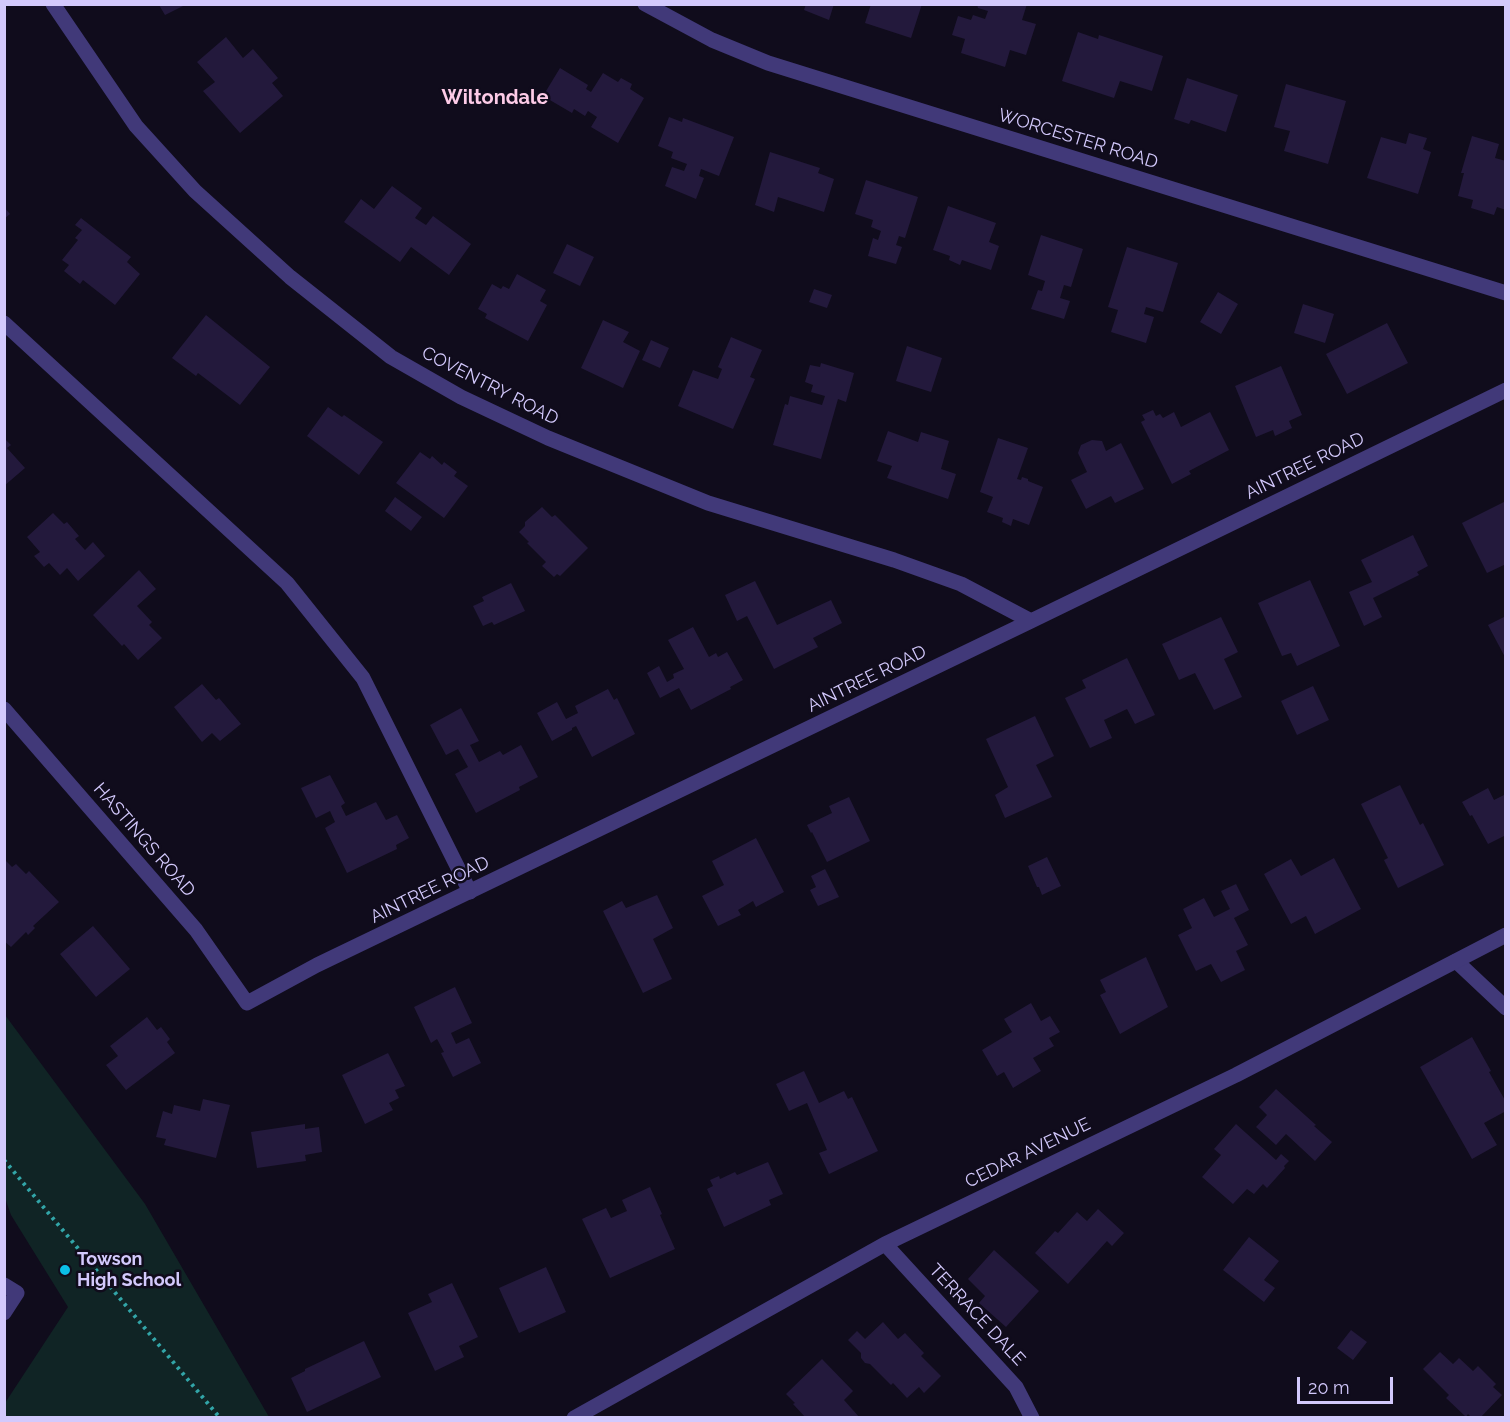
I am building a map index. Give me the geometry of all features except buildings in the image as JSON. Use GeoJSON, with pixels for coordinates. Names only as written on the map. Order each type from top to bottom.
{"type":"FeatureCollection","features":[{"type":"Feature","properties":{"kind":"street","name":"COVENTRY ROAD"},"geometry":{"type":"LineString","coordinates":[[53,4],[136,126],[195,191],[290,277],[391,357],[461,397],[548,438],[708,503],[894,560],[961,584],[1031,621]]}},
{"type":"Feature","properties":{"kind":"street","name":"WORCESTER ROAD"},"geometry":{"type":"LineString","coordinates":[[645,4],[711,40],[768,63],[1506,293]]}},
{"type":"Feature","properties":{"kind":"street"},"geometry":{"type":"LineString","coordinates":[[4,323],[294,592],[363,678],[470,892]]}},
{"type":"Feature","properties":{"kind":"street","name":"AINTREE ROAD"},"geometry":{"type":"LineString","coordinates":[[247,1003],[317,965],[1506,390]]}},
{"type":"Feature","properties":{"kind":"street","name":"HASTINGS ROAD"},"geometry":{"type":"LineString","coordinates":[[4,709],[196,930],[247,1003]]}},
{"type":"Feature","properties":{"kind":"street","name":"CEDAR AVENUE"},"geometry":{"type":"LineString","coordinates":[[574,1418],[885,1244],[1236,1075],[1506,935]]}},
{"type":"Feature","properties":{"kind":"street"},"geometry":{"type":"LineString","coordinates":[[1456,961],[1506,1008]]}},
{"type":"Feature","properties":{"kind":"street","name":"TERRACE DALE"},"geometry":{"type":"LineString","coordinates":[[885,1244],[1016,1387],[1032,1418]]}},
{"type":"Feature","properties":{"kind":"street"},"geometry":{"type":"LineString","coordinates":[[4,1285],[17,1293],[4,1313]]}},
{"type":"Feature","properties":{"kind":"path"},"geometry":{"type":"LineString","coordinates":[[4,1160],[220,1418]]}},
{"type":"Feature","properties":{"kind":"green space"},"geometry":{"type":"Polygon","coordinates":[[[5,1015],[145,1204],[269,1417],[5,1417],[5,1403],[68,1307],[11,1215],[5,1198],[5,1015]]]}},
{"type":"Feature","properties":{"kind":"place","name":"Towson High School"},"geometry":{"type":"Point","coordinates":[65,1270]}},
{"type":"Feature","properties":{"kind":"district","name":"Wiltondale"},"geometry":{"type":"Point","coordinates":[495,98]}}]}
